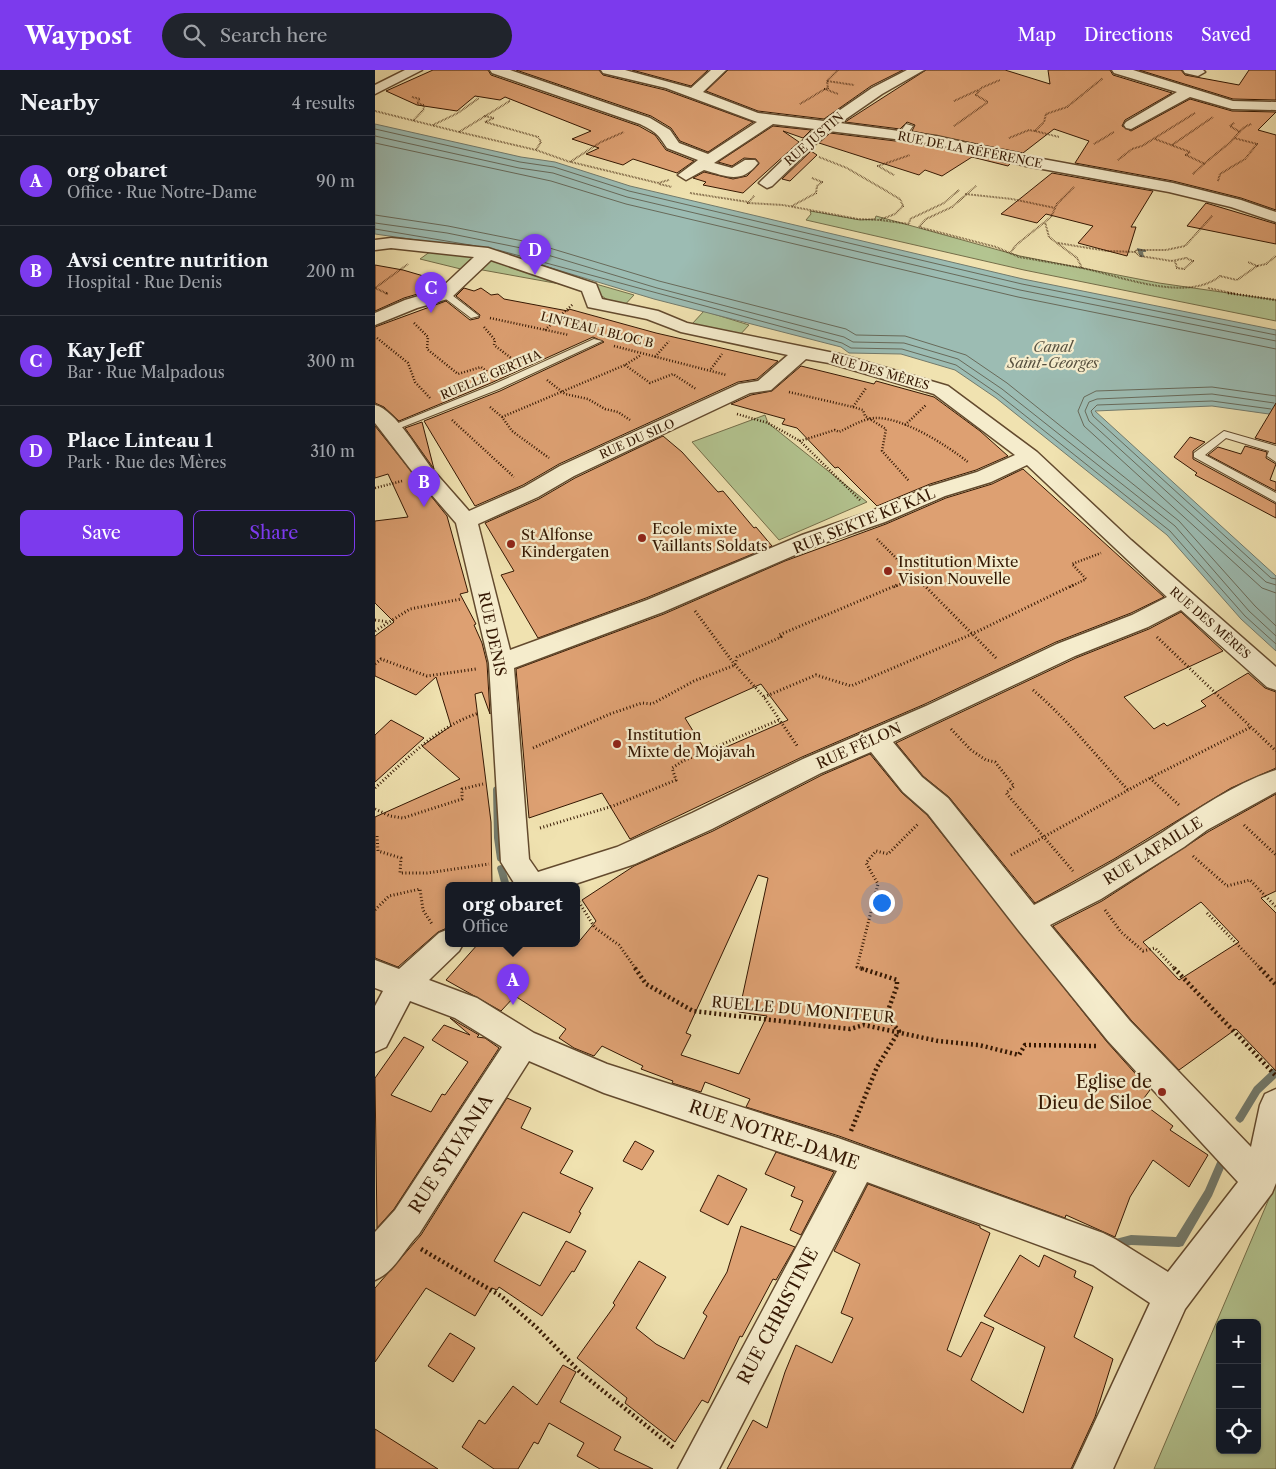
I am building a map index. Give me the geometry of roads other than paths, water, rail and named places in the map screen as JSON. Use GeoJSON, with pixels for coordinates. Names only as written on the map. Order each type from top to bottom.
{"type":"FeatureCollection","features":[{"type":"Feature","properties":{"kind":"street"},"geometry":{"type":"LineString","coordinates":[[375,90],[415,70]]}},
{"type":"Feature","properties":{"kind":"street"},"geometry":{"type":"LineString","coordinates":[[497,70],[645,121],[664,131],[670,138],[672,145],[734,174],[750,163]]}},
{"type":"Feature","properties":{"kind":"street","name":"RUE DE LA RÉFÉRENCE"},"geometry":{"type":"LineString","coordinates":[[607,70],[651,80],[694,93],[755,117],[825,127],[905,130],[934,140],[992,154],[1173,188],[1226,201],[1276,217]]}},
{"type":"Feature","properties":{"kind":"street"},"geometry":{"type":"LineString","coordinates":[[651,80],[666,70]]}},
{"type":"Feature","properties":{"kind":"street"},"geometry":{"type":"LineString","coordinates":[[694,93],[719,70]]}},
{"type":"Feature","properties":{"kind":"street","name":"RUE JUSTIN"},"geometry":{"type":"LineString","coordinates":[[767,183],[825,127],[877,91],[917,70]]}},
{"type":"Feature","properties":{"kind":"street"},"geometry":{"type":"LineString","coordinates":[[1120,70],[1214,96],[1276,105]]}},
{"type":"Feature","properties":{"kind":"street"},"geometry":{"type":"LineString","coordinates":[[1131,125],[1187,89],[1196,71]]}},
{"type":"Feature","properties":{"kind":"street"},"geometry":{"type":"LineString","coordinates":[[1187,89],[1270,116]]}},
{"type":"Feature","properties":{"kind":"street"},"geometry":{"type":"LineString","coordinates":[[1233,105],[1276,105]]}},
{"type":"Feature","properties":{"kind":"street"},"geometry":{"type":"LineString","coordinates":[[686,175],[769,120]]}},
{"type":"Feature","properties":{"kind":"street"},"geometry":{"type":"LineString","coordinates":[[375,245],[391,243],[488,253]]}},
{"type":"Feature","properties":{"kind":"street"},"geometry":{"type":"LineString","coordinates":[[375,320],[445,294],[488,253]]}},
{"type":"Feature","properties":{"kind":"street","name":"RUE DES MÈRES"},"geometry":{"type":"LineString","coordinates":[[488,253],[590,288],[595,303],[652,315],[681,327],[733,340],[803,352],[895,375],[941,390],[1030,456],[1123,545],[1276,681]]}},
{"type":"Feature","properties":{"kind":"street","name":"RUE DU SILO"},"geometry":{"type":"LineString","coordinates":[[466,521],[498,504],[531,492],[567,471],[749,389],[803,352]]}},
{"type":"Feature","properties":{"kind":"street","name":"RUE DENIS"},"geometry":{"type":"LineString","coordinates":[[375,412],[391,428],[425,474],[466,521],[501,663],[515,862],[529,882]]}},
{"type":"Feature","properties":{"kind":"street","name":"RUE SEKTE KE KAL"},"geometry":{"type":"LineString","coordinates":[[501,663],[655,606],[681,593],[867,519],[984,477],[1030,456]]}},
{"type":"Feature","properties":{"kind":"street","name":"RUE FÉLON"},"geometry":{"type":"LineString","coordinates":[[544,882],[625,856],[812,766],[935,713],[1067,650],[1140,620],[1183,599]]}},
{"type":"Feature","properties":{"kind":"street"},"geometry":{"type":"LineString","coordinates":[[875,738],[915,786],[932,803],[938,806],[989,868],[1029,922],[1120,1031],[1260,1181]]}},
{"type":"Feature","properties":{"kind":"street","name":"RUE LAFAILLE"},"geometry":{"type":"LineString","coordinates":[[1029,922],[1091,890],[1197,822],[1276,780]]}},
{"type":"Feature","properties":{"kind":"street"},"geometry":{"type":"LineString","coordinates":[[375,1037],[389,980],[445,945]]}},
{"type":"Feature","properties":{"kind":"street","name":"RUE NOTRE-DAME"},"geometry":{"type":"LineString","coordinates":[[389,980],[466,1008],[523,1043],[604,1078],[848,1159],[1103,1251],[1172,1296]]}},
{"type":"Feature","properties":{"kind":"street","name":"RUE SYLVANIA"},"geometry":{"type":"LineString","coordinates":[[375,1262],[394,1235],[407,1222],[523,1043]]}},
{"type":"Feature","properties":{"kind":"street"},"geometry":{"type":"LineString","coordinates":[[1093,1469],[1172,1296],[1260,1181],[1276,1104]]}},
{"type":"Feature","properties":{"kind":"street","name":"RUE CHRISTINE"},"geometry":{"type":"LineString","coordinates":[[699,1467],[848,1159]]}},
{"type":"Feature","properties":{"kind":"lane"},"geometry":{"type":"LineString","coordinates":[[445,294],[474,316]]}},
{"type":"Feature","properties":{"kind":"lane","name":"RUELLE GERTHA"},"geometry":{"type":"LineString","coordinates":[[391,428],[441,410],[533,371],[597,341]]}},
{"type":"Feature","properties":{"kind":"lane"},"geometry":{"type":"LineString","coordinates":[[1276,459],[1272,456],[1275,449],[1224,434],[1198,455],[1276,498]]}},
{"type":"Feature","properties":{"kind":"water","name":"Canal Saint-Georges"},"geometry":{"type":"Polygon","coordinates":[[[375,124],[521,157],[555,162],[630,186],[1023,279],[1276,330],[1276,415],[1212,406],[1095,411],[1276,576],[1276,651],[1241,619],[1167,535],[996,398],[955,370],[901,354],[849,353],[841,347],[654,299],[528,261],[445,244],[375,234],[375,124]]]}},
{"type":"Feature","properties":{"kind":"waterway"},"geometry":{"type":"LineString","coordinates":[[1142,256],[1139,249],[1144,251]]}},
{"type":"Feature","properties":{"kind":"waterway"},"geometry":{"type":"LineString","coordinates":[[497,789],[498,838],[501,859]]}},
{"type":"Feature","properties":{"kind":"waterway"},"geometry":{"type":"LineString","coordinates":[[501,868],[505,882]]}},
{"type":"Feature","properties":{"kind":"waterway"},"geometry":{"type":"LineString","coordinates":[[1240,1118],[1257,1090],[1276,1072]]}},
{"type":"Feature","properties":{"kind":"waterway"},"geometry":{"type":"LineString","coordinates":[[1112,1245],[1131,1240],[1179,1242],[1209,1193],[1224,1156]]}},
{"type":"Feature","properties":{"kind":"place","name":"Place Linteau 1"},"geometry":{"type":"Point","coordinates":[535,275]}},
{"type":"Feature","properties":{"kind":"place","name":"Kay Jeff"},"geometry":{"type":"Point","coordinates":[431,313]}},
{"type":"Feature","properties":{"kind":"place","name":"Avsi centre nutrition"},"geometry":{"type":"Point","coordinates":[424,507]}},
{"type":"Feature","properties":{"kind":"place","name":"Ecole mixte Vaillants Soldats"},"geometry":{"type":"Point","coordinates":[642,538]}},
{"type":"Feature","properties":{"kind":"place","name":"St Alfonse Kindergaten"},"geometry":{"type":"Point","coordinates":[511,544]}},
{"type":"Feature","properties":{"kind":"place","name":"Institution Mixte Vision Nouvelle"},"geometry":{"type":"Point","coordinates":[888,571]}},
{"type":"Feature","properties":{"kind":"place","name":"Institution Mixte de Mojavah"},"geometry":{"type":"Point","coordinates":[617,744]}},
{"type":"Feature","properties":{"kind":"place","name":"org obaret"},"geometry":{"type":"Point","coordinates":[513,1005]}},
{"type":"Feature","properties":{"kind":"place","name":"Eglise de Dieu de Siloe"},"geometry":{"type":"Point","coordinates":[1162,1092]}}]}
